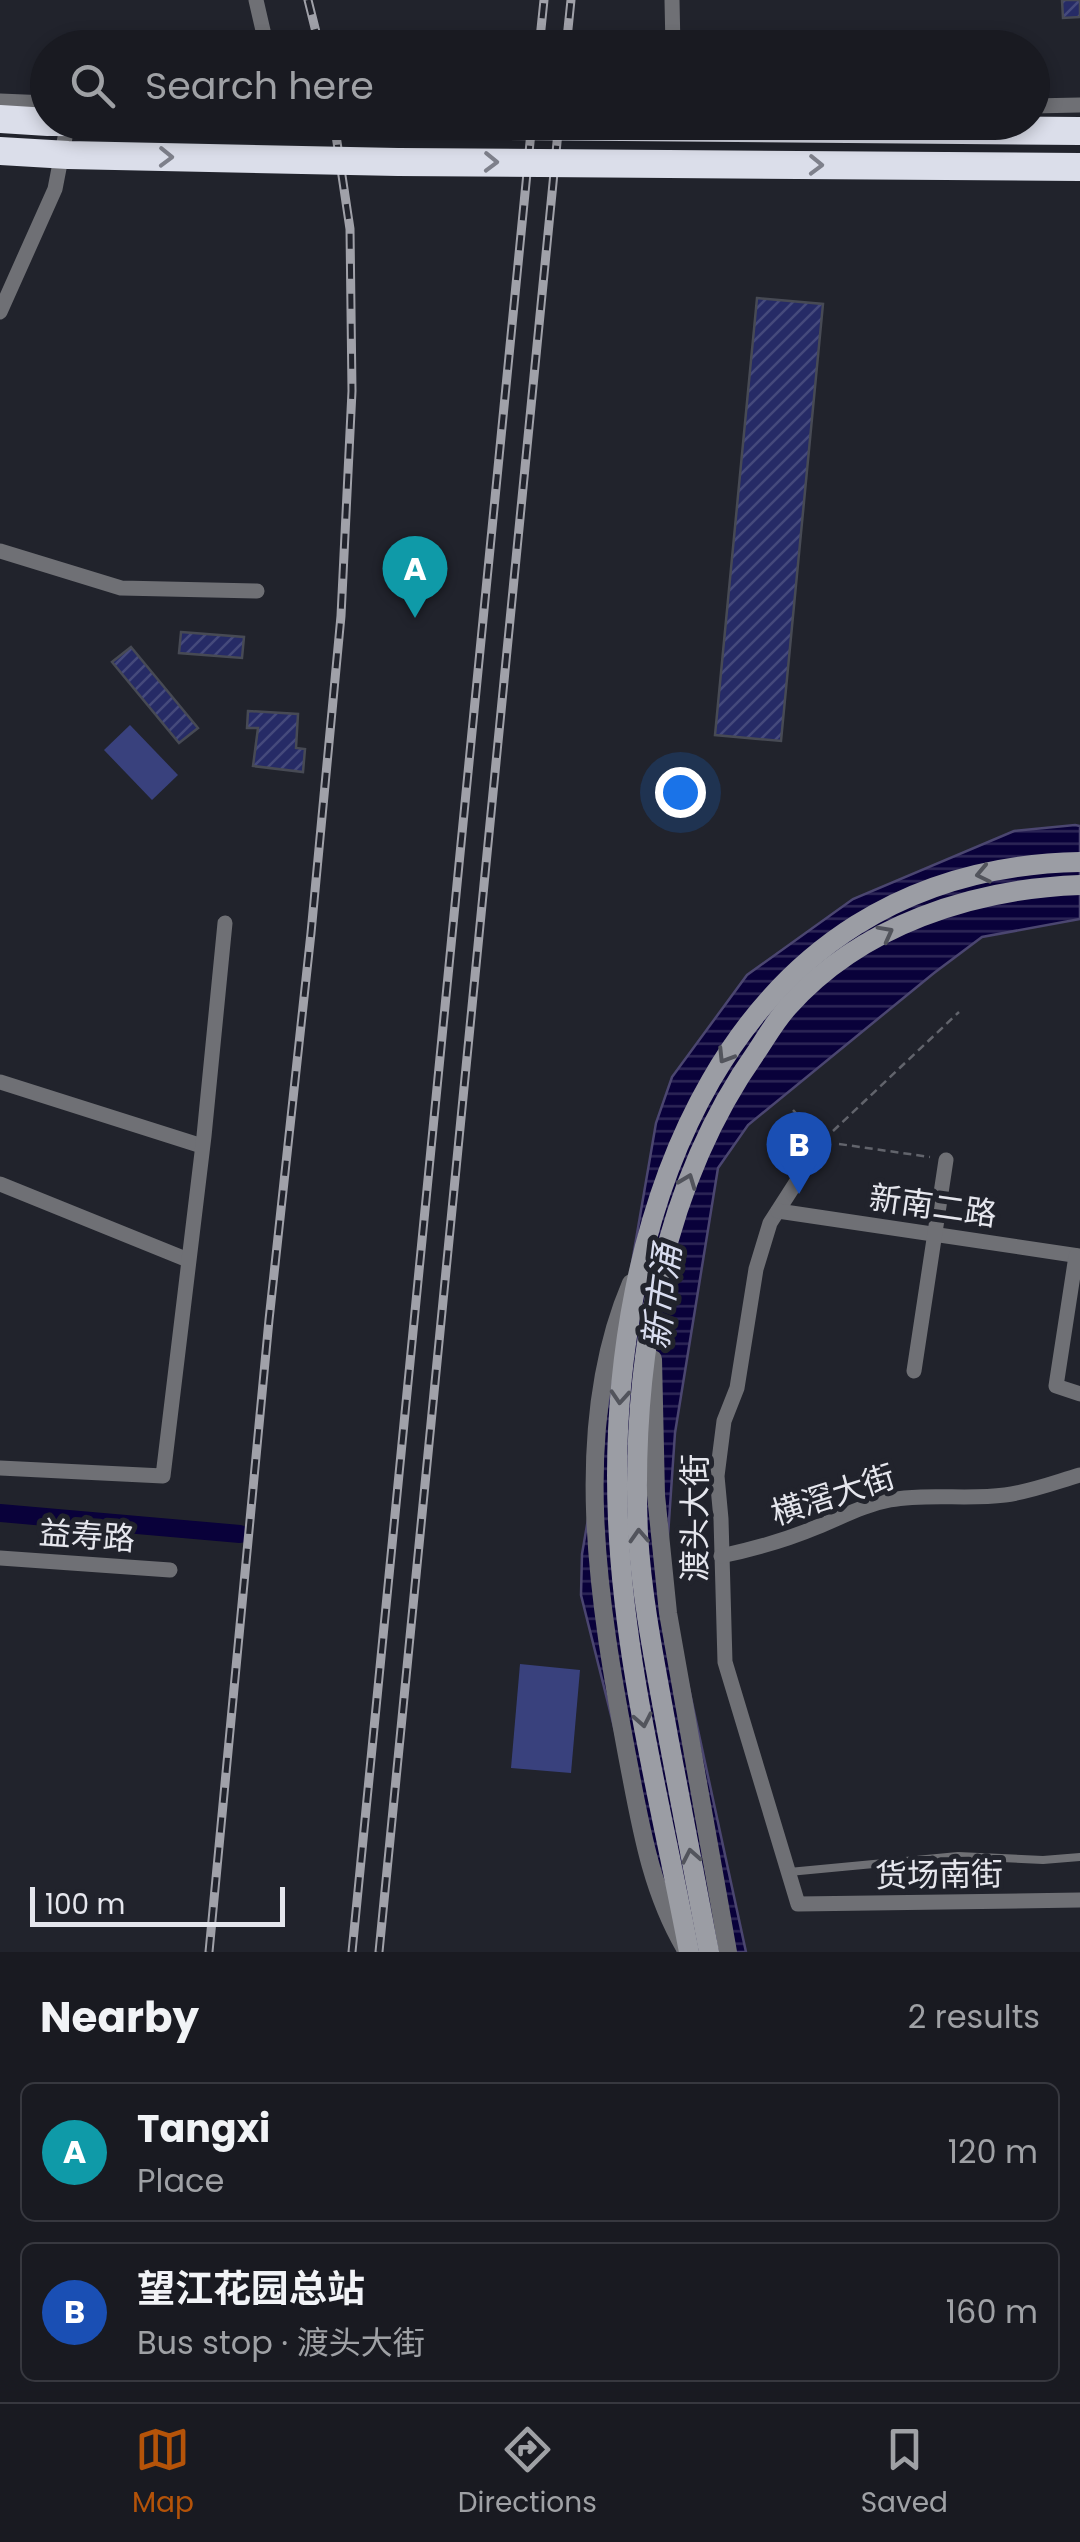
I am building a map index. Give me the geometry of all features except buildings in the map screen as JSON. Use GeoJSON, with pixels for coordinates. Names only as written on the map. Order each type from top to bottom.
{"type":"FeatureCollection","features":[{"type":"Feature","properties":{"kind":"highway"},"geometry":{"type":"LineString","coordinates":[[1050,114],[1079,114]]}},
{"type":"Feature","properties":{"kind":"highway"},"geometry":{"type":"LineString","coordinates":[[0,119],[30,121]]}},
{"type":"Feature","properties":{"kind":"highway"},"geometry":{"type":"LineString","coordinates":[[0,151],[68,156],[379,161],[1080,168]]}},
{"type":"Feature","properties":{"kind":"main road"},"geometry":{"type":"LineString","coordinates":[[688,1952],[625,1613],[617,1459],[623,1360],[633,1302],[673,1159],[730,1046],[756,1012],[836,936],[874,914],[940,886],[998,871],[1080,862]]}},
{"type":"Feature","properties":{"kind":"main road"},"geometry":{"type":"LineString","coordinates":[[709,1952],[650,1640],[638,1533],[639,1422],[645,1352],[681,1201],[695,1162],[745,1068],[787,1008],[824,975],[864,945],[931,912],[996,894],[1080,885]]}},
{"type":"Feature","properties":{"kind":"street"},"geometry":{"type":"LineString","coordinates":[[256,0],[263,30]]}},
{"type":"Feature","properties":{"kind":"street"},"geometry":{"type":"LineString","coordinates":[[672,0],[673,30]]}},
{"type":"Feature","properties":{"kind":"street"},"geometry":{"type":"LineString","coordinates":[[0,101],[30,103]]}},
{"type":"Feature","properties":{"kind":"street"},"geometry":{"type":"LineString","coordinates":[[1050,109],[1079,114]]}},
{"type":"Feature","properties":{"kind":"street"},"geometry":{"type":"LineString","coordinates":[[0,312],[55,189],[65,140]]}},
{"type":"Feature","properties":{"kind":"street"},"geometry":{"type":"LineString","coordinates":[[0,551],[122,588],[258,591]]}},
{"type":"Feature","properties":{"kind":"street"},"geometry":{"type":"LineString","coordinates":[[0,1468],[163,1476],[225,923]]}},
{"type":"Feature","properties":{"kind":"street"},"geometry":{"type":"LineString","coordinates":[[0,1082],[202,1146]]}},
{"type":"Feature","properties":{"kind":"street","name":"渡头大街"},"geometry":{"type":"LineString","coordinates":[[798,1904],[726,1662],[717,1476],[724,1422],[737,1388],[756,1269],[770,1223],[822,1142]]}},
{"type":"Feature","properties":{"kind":"street"},"geometry":{"type":"LineString","coordinates":[[914,1372],[946,1160]]}},
{"type":"Feature","properties":{"kind":"street"},"geometry":{"type":"LineString","coordinates":[[0,1184],[188,1260]]}},
{"type":"Feature","properties":{"kind":"street","name":"新南二路"},"geometry":{"type":"LineString","coordinates":[[778,1211],[1078,1256]]}},
{"type":"Feature","properties":{"kind":"street"},"geometry":{"type":"LineString","coordinates":[[1078,1256],[1056,1386],[1080,1394]]}},
{"type":"Feature","properties":{"kind":"street"},"geometry":{"type":"LineString","coordinates":[[652,1310],[656,1495],[668,1613],[728,1952]]}},
{"type":"Feature","properties":{"kind":"street","name":"横滘大街"},"geometry":{"type":"LineString","coordinates":[[722,1556],[758,1548],[886,1500],[1008,1495],[1080,1475]]}},
{"type":"Feature","properties":{"kind":"street","name":"益寿路"},"geometry":{"type":"LineString","coordinates":[[0,1558],[170,1570]]}},
{"type":"Feature","properties":{"kind":"street","name":"货场南街"},"geometry":{"type":"LineString","coordinates":[[798,1904],[1080,1900]]}},
{"type":"Feature","properties":{"kind":"lane"},"geometry":{"type":"LineString","coordinates":[[788,1872],[958,1856],[1043,1860],[1080,1857]]}},
{"type":"Feature","properties":{"kind":"path"},"geometry":{"type":"LineString","coordinates":[[822,1142],[959,1012]]}},
{"type":"Feature","properties":{"kind":"path"},"geometry":{"type":"LineString","coordinates":[[793,1110],[822,1142],[946,1160]]}},
{"type":"Feature","properties":{"kind":"shaded area"},"geometry":{"type":"Polygon","coordinates":[[[130,725],[178,775],[152,800],[104,750],[130,725]]]}},
{"type":"Feature","properties":{"kind":"shaded area"},"geometry":{"type":"Polygon","coordinates":[[[520,1664],[580,1670],[571,1773],[511,1768],[520,1664]]]}},
{"type":"Feature","properties":{"kind":"water","name":"新市涌"},"geometry":{"type":"Polygon","coordinates":[[[1080,826],[1080,919],[982,937],[748,1125],[718,1168],[675,1433],[666,1565],[746,1952],[678,1952],[634,1807],[581,1595],[582,1554],[656,1123],[672,1077],[747,975],[853,899],[1014,831],[1080,826]]]}},
{"type":"Feature","properties":{"kind":"waterway"},"geometry":{"type":"LineString","coordinates":[[0,1513],[240,1534]]}},
{"type":"Feature","properties":{"kind":"railway"},"geometry":{"type":"LineString","coordinates":[[308,0],[316,30]]}},
{"type":"Feature","properties":{"kind":"railway"},"geometry":{"type":"LineString","coordinates":[[541,30],[544,0]]}},
{"type":"Feature","properties":{"kind":"railway"},"geometry":{"type":"LineString","coordinates":[[568,30],[571,0]]}},
{"type":"Feature","properties":{"kind":"railway"},"geometry":{"type":"LineString","coordinates":[[209,1952],[341,616],[352,391],[350,229],[337,140]]}},
{"type":"Feature","properties":{"kind":"railway"},"geometry":{"type":"LineString","coordinates":[[352,1952],[530,140]]}},
{"type":"Feature","properties":{"kind":"railway"},"geometry":{"type":"LineString","coordinates":[[379,1952],[557,140]]}},
{"type":"Feature","properties":{"kind":"place","name":"Tangxi"},"geometry":{"type":"Point","coordinates":[415,618]}},
{"type":"Feature","properties":{"kind":"place","name":"望江花园总站"},"geometry":{"type":"Point","coordinates":[799,1194]}}]}
